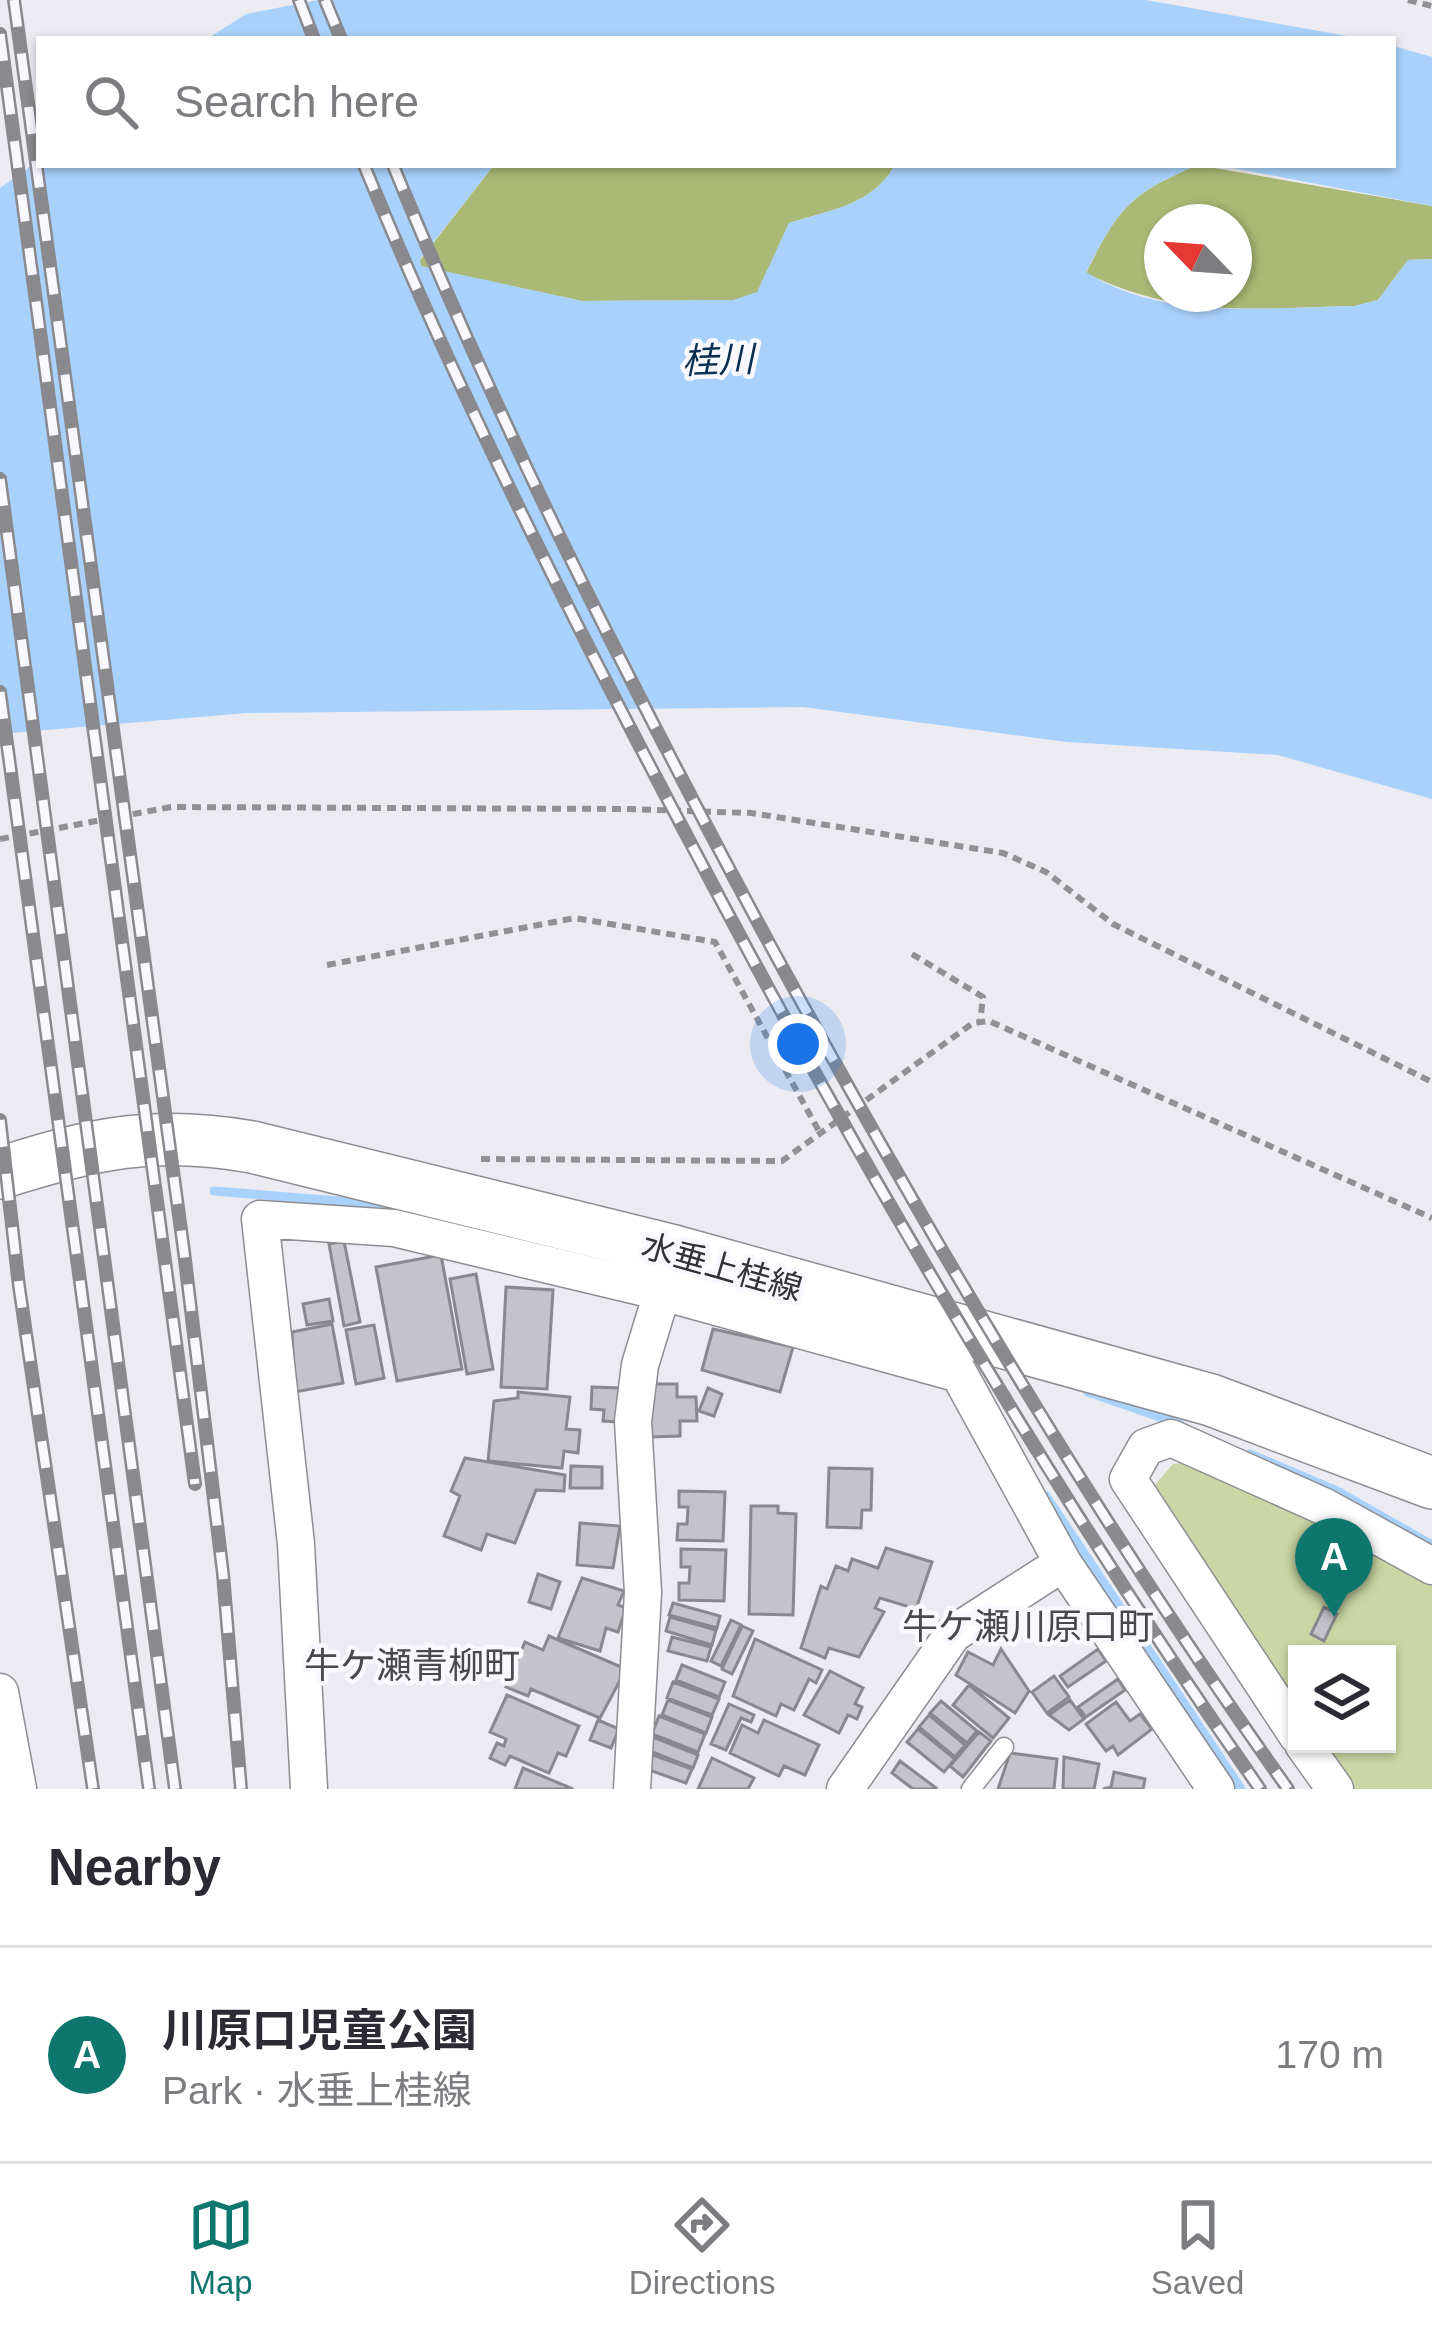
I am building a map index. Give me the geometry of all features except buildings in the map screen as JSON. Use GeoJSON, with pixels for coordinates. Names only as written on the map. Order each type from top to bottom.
{"type":"FeatureCollection","features":[{"type":"Feature","properties":{"kind":"main road","name":"水垂上桂線"},"geometry":{"type":"LineString","coordinates":[[0,1173],[77,1148],[185,1136],[252,1147],[668,1273],[946,1350],[1211,1400],[1432,1483]]}},
{"type":"Feature","properties":{"kind":"street"},"geometry":{"type":"LineString","coordinates":[[310,1789],[296,1544],[260,1219],[394,1228],[668,1273],[640,1365],[633,1420],[643,1592],[632,1789]]}},
{"type":"Feature","properties":{"kind":"street"},"geometry":{"type":"LineString","coordinates":[[946,1350],[1063,1563],[1216,1789]]}},
{"type":"Feature","properties":{"kind":"street"},"geometry":{"type":"LineString","coordinates":[[1288,1722],[1128,1478],[1146,1447],[1171,1438],[1325,1508],[1432,1566]]}},
{"type":"Feature","properties":{"kind":"street"},"geometry":{"type":"LineString","coordinates":[[844,1789],[953,1634],[1063,1563]]}},
{"type":"Feature","properties":{"kind":"street"},"geometry":{"type":"LineString","coordinates":[[0,1692],[17,1789]]}},
{"type":"Feature","properties":{"kind":"street"},"geometry":{"type":"LineString","coordinates":[[1309,1753],[1335,1789]]}},
{"type":"Feature","properties":{"kind":"lane"},"geometry":{"type":"LineString","coordinates":[[971,1789],[1004,1747]]}},
{"type":"Feature","properties":{"kind":"path"},"geometry":{"type":"LineString","coordinates":[[1408,0],[1432,6]]}},
{"type":"Feature","properties":{"kind":"path"},"geometry":{"type":"LineString","coordinates":[[0,839],[171,807],[629,809],[752,813],[1003,853],[1046,872],[1113,924],[1432,1082]]}},
{"type":"Feature","properties":{"kind":"path"},"geometry":{"type":"LineString","coordinates":[[327,965],[575,918],[715,943],[822,1136]]}},
{"type":"Feature","properties":{"kind":"path"},"geometry":{"type":"LineString","coordinates":[[912,954],[983,997],[980,1023]]}},
{"type":"Feature","properties":{"kind":"path"},"geometry":{"type":"LineString","coordinates":[[480,1159],[782,1161],[989,1021],[1432,1218]]}},
{"type":"Feature","properties":{"kind":"green space"},"geometry":{"type":"Polygon","coordinates":[[[492,168],[893,168],[863,198],[789,223],[758,292],[734,300],[582,301],[421,267],[420,260],[492,168]]]}},
{"type":"Feature","properties":{"kind":"green space"},"geometry":{"type":"Polygon","coordinates":[[[1191,168],[1214,168],[1432,206],[1432,259],[1408,260],[1378,300],[1355,306],[1252,309],[1252,204],[1144,204],[1144,295],[1086,273],[1117,218],[1140,195],[1191,168]]]}},
{"type":"Feature","properties":{"kind":"green space"},"geometry":{"type":"Polygon","coordinates":[[[1187,1462],[1342,1529],[1432,1581],[1432,1789],[1351,1789],[1327,1753],[1396,1753],[1396,1645],[1288,1645],[1288,1694],[1154,1486],[1173,1464],[1187,1462]]]}},
{"type":"Feature","properties":{"kind":"water"},"geometry":{"type":"Polygon","coordinates":[[[318,0],[1146,0],[1347,36],[212,36],[246,14],[318,0]]]}},
{"type":"Feature","properties":{"kind":"water"},"geometry":{"type":"Polygon","coordinates":[[[1396,47],[1432,57],[1432,206],[1233,168],[1396,168],[1396,47]]]}},
{"type":"Feature","properties":{"kind":"water","name":"桂川"},"geometry":{"type":"Polygon","coordinates":[[[36,162],[36,168],[492,168],[420,259],[421,266],[582,301],[734,300],[757,292],[789,223],[863,198],[893,168],[1191,168],[1128,205],[1086,272],[1144,297],[1144,312],[1355,306],[1378,300],[1408,260],[1432,259],[1432,799],[1278,755],[1067,742],[803,707],[246,713],[0,734],[0,188],[36,162]]]}},
{"type":"Feature","properties":{"kind":"waterway"},"geometry":{"type":"LineString","coordinates":[[214,1191],[388,1205]]}},
{"type":"Feature","properties":{"kind":"waterway"},"geometry":{"type":"LineString","coordinates":[[1088,1392],[1180,1424]]}},
{"type":"Feature","properties":{"kind":"waterway"},"geometry":{"type":"LineString","coordinates":[[1250,1454],[1337,1491],[1432,1545]]}},
{"type":"Feature","properties":{"kind":"waterway"},"geometry":{"type":"LineString","coordinates":[[1046,1496],[1241,1789]]}},
{"type":"Feature","properties":{"kind":"railway"},"geometry":{"type":"LineString","coordinates":[[14,0],[36,162]]}},
{"type":"Feature","properties":{"kind":"railway"},"geometry":{"type":"LineString","coordinates":[[299,0],[313,36]]}},
{"type":"Feature","properties":{"kind":"railway"},"geometry":{"type":"LineString","coordinates":[[325,0],[340,36]]}},
{"type":"Feature","properties":{"kind":"railway"},"geometry":{"type":"LineString","coordinates":[[0,34],[195,1484]]}},
{"type":"Feature","properties":{"kind":"railway"},"geometry":{"type":"LineString","coordinates":[[37,168],[184,1252],[223,1574],[241,1789]]}},
{"type":"Feature","properties":{"kind":"railway"},"geometry":{"type":"LineString","coordinates":[[365,168],[474,415],[554,578],[813,1070],[1027,1435],[1260,1789]]}},
{"type":"Feature","properties":{"kind":"railway"},"geometry":{"type":"LineString","coordinates":[[394,168],[567,552],[823,1040],[947,1259],[1078,1475],[1288,1789]]}},
{"type":"Feature","properties":{"kind":"railway"},"geometry":{"type":"LineString","coordinates":[[0,479],[175,1789]]}},
{"type":"Feature","properties":{"kind":"railway"},"geometry":{"type":"LineString","coordinates":[[0,692],[149,1789]]}},
{"type":"Feature","properties":{"kind":"railway"},"geometry":{"type":"LineString","coordinates":[[0,1120],[19,1286],[93,1789]]}},
{"type":"Feature","properties":{"kind":"place","name":"川原口児童公園"},"geometry":{"type":"Point","coordinates":[1334,1617]}},
{"type":"Feature","properties":{"kind":"district","name":"牛ケ瀬川原口町"},"geometry":{"type":"Point","coordinates":[1028,1626]}},
{"type":"Feature","properties":{"kind":"district","name":"牛ケ瀬青柳町"},"geometry":{"type":"Point","coordinates":[412,1665]}}]}
